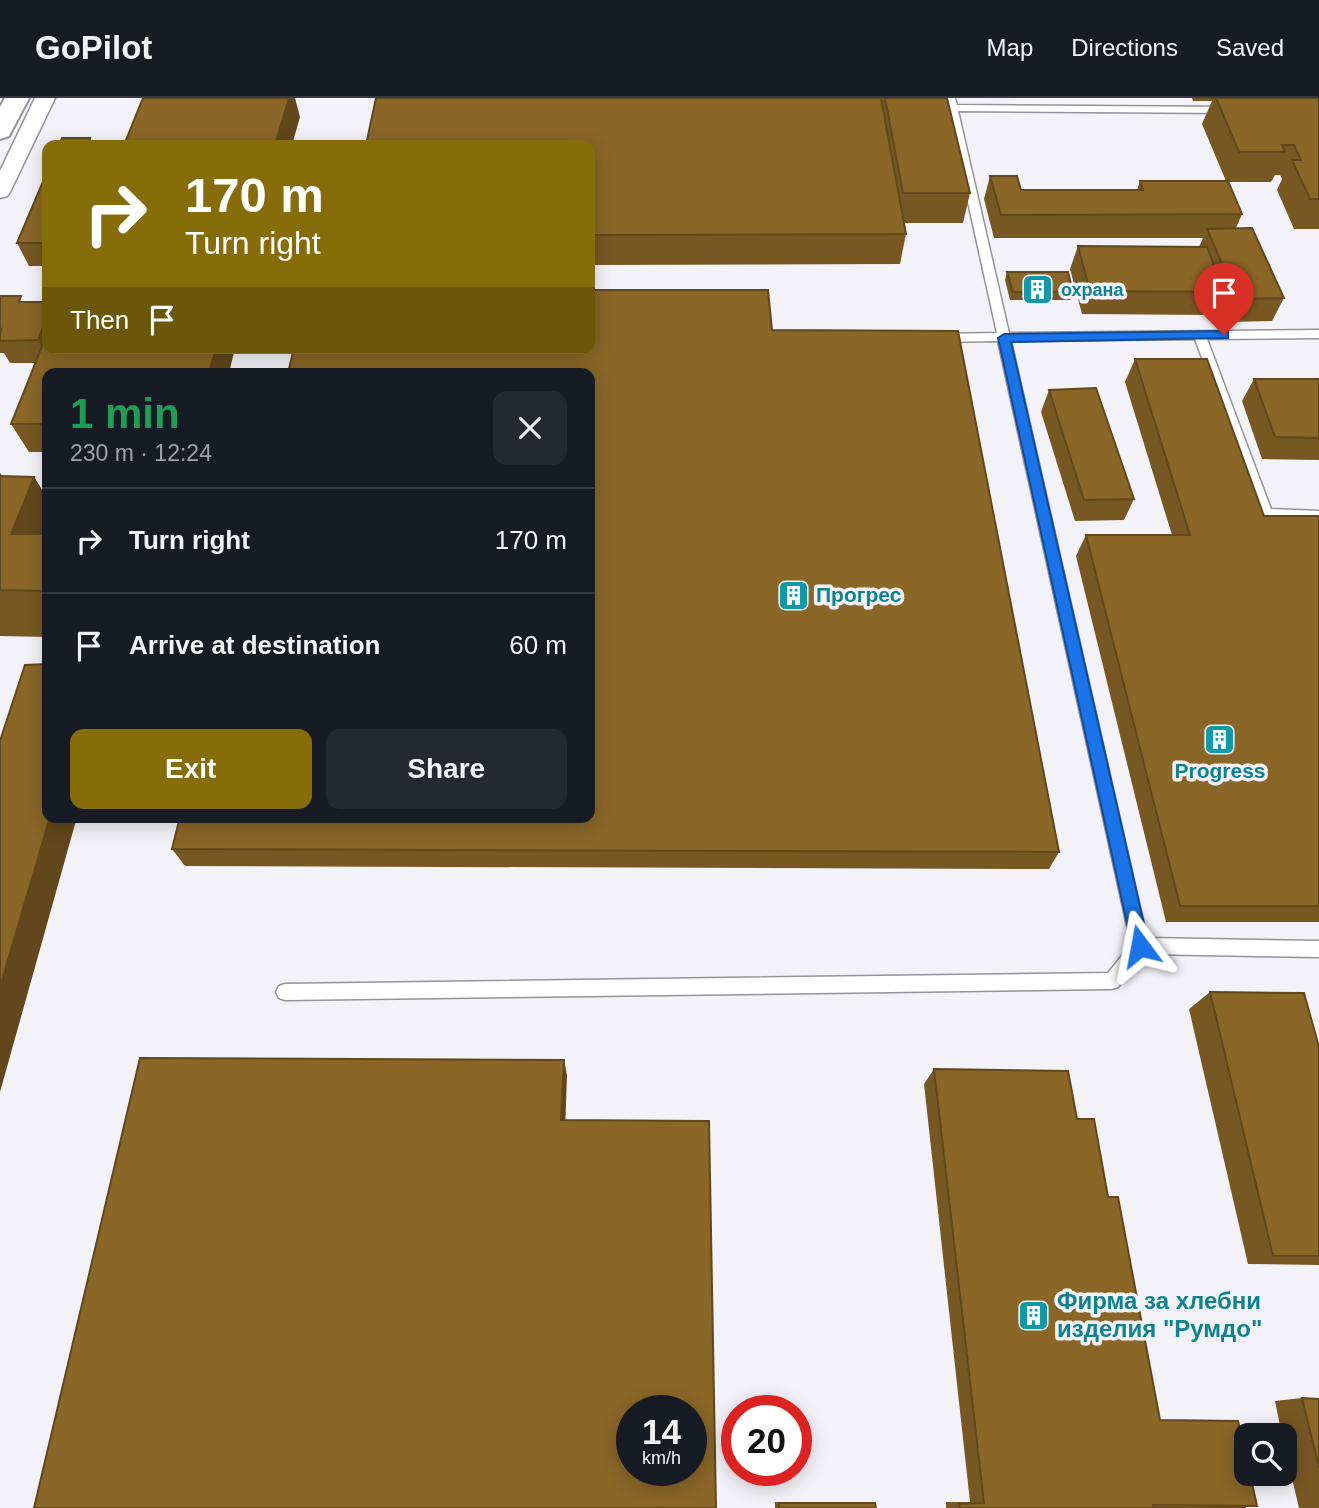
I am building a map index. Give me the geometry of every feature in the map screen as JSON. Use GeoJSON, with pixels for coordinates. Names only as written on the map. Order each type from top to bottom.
{"type":"FeatureCollection","features":[{"type":"Feature","properties":{"kind":"main road"},"geometry":{"type":"LineString","coordinates":[[0,131],[17,98]]}},
{"type":"Feature","properties":{"kind":"street"},"geometry":{"type":"LineString","coordinates":[[0,192],[45,98]]}},
{"type":"Feature","properties":{"kind":"lane"},"geometry":{"type":"LineString","coordinates":[[1165,98],[1171,110]]}},
{"type":"Feature","properties":{"kind":"lane"},"geometry":{"type":"LineString","coordinates":[[1140,946],[951,103],[1238,110]]}},
{"type":"Feature","properties":{"kind":"lane"},"geometry":{"type":"LineString","coordinates":[[924,338],[1319,334]]}},
{"type":"Feature","properties":{"kind":"lane"},"geometry":{"type":"LineString","coordinates":[[1200,335],[1266,514],[1319,516]]}},
{"type":"Feature","properties":{"kind":"lane"},"geometry":{"type":"LineString","coordinates":[[1140,946],[1319,949]]}},
{"type":"Feature","properties":{"kind":"lane"},"geometry":{"type":"LineString","coordinates":[[285,992],[1112,981],[1140,946]]}},
{"type":"Feature","properties":{"kind":"building"},"geometry":{"type":"Polygon","coordinates":[[[143,98],[289,98],[276,140],[126,140],[143,98]]]}},
{"type":"Feature","properties":{"kind":"building"},"geometry":{"type":"Polygon","coordinates":[[[376,98],[881,98],[906,234],[595,235],[595,140],[367,140],[376,98]]]}},
{"type":"Feature","properties":{"kind":"building"},"geometry":{"type":"Polygon","coordinates":[[[885,98],[947,98],[970,193],[903,193],[885,98]]]}},
{"type":"Feature","properties":{"kind":"building"},"geometry":{"type":"Polygon","coordinates":[[[1216,98],[1319,98],[1319,199],[1310,199],[1292,160],[1301,160],[1294,145],[1282,145],[1285,152],[1239,152],[1216,98]]]}},
{"type":"Feature","properties":{"kind":"building"},"geometry":{"type":"Polygon","coordinates":[[[62,138],[90,138],[89,140],[61,140],[62,138]]]}},
{"type":"Feature","properties":{"kind":"building"},"geometry":{"type":"Polygon","coordinates":[[[990,176],[1017,176],[1021,190],[1143,190],[1140,181],[1228,181],[1242,214],[1001,215],[990,176]]]}},
{"type":"Feature","properties":{"kind":"building"},"geometry":{"type":"Polygon","coordinates":[[[42,184],[42,243],[17,243],[42,184]]]}},
{"type":"Feature","properties":{"kind":"building"},"geometry":{"type":"Polygon","coordinates":[[[1252,228],[1284,298],[1237,299],[1207,229],[1252,228]]]}},
{"type":"Feature","properties":{"kind":"building"},"geometry":{"type":"Polygon","coordinates":[[[1078,246],[1207,247],[1224,292],[1090,291],[1078,246]]]}},
{"type":"Feature","properties":{"kind":"building"},"geometry":{"type":"Polygon","coordinates":[[[1007,272],[1068,272],[1073,292],[1013,292],[1007,272]]]}},
{"type":"Feature","properties":{"kind":"building","name":"Прогрес"},"geometry":{"type":"Polygon","coordinates":[[[595,290],[768,290],[772,330],[958,331],[1059,852],[172,849],[178,823],[595,823],[595,368],[289,368],[293,354],[595,354],[595,290]]]}},
{"type":"Feature","properties":{"kind":"building"},"geometry":{"type":"Polygon","coordinates":[[[0,296],[21,296],[19,302],[42,302],[42,330],[38,340],[0,341],[0,296]]]}},
{"type":"Feature","properties":{"kind":"building"},"geometry":{"type":"Polygon","coordinates":[[[42,346],[42,354],[214,354],[210,368],[42,368],[42,424],[11,424],[42,346]]]}},
{"type":"Feature","properties":{"kind":"building","name":"Progress"},"geometry":{"type":"Polygon","coordinates":[[[1135,359],[1207,359],[1264,516],[1319,516],[1319,906],[1180,906],[1086,535],[1190,535],[1135,359]]]}},
{"type":"Feature","properties":{"kind":"building"},"geometry":{"type":"Polygon","coordinates":[[[1254,379],[1319,379],[1319,438],[1275,437],[1254,379]]]}},
{"type":"Feature","properties":{"kind":"building"},"geometry":{"type":"Polygon","coordinates":[[[1096,388],[1134,499],[1084,500],[1049,390],[1096,388]]]}},
{"type":"Feature","properties":{"kind":"building"},"geometry":{"type":"Polygon","coordinates":[[[0,476],[34,477],[11,534],[42,534],[42,591],[0,590],[0,476]]]}},
{"type":"Feature","properties":{"kind":"building"},"geometry":{"type":"Polygon","coordinates":[[[42,664],[42,823],[48,823],[0,987],[0,741],[25,665],[42,664]]]}},
{"type":"Feature","properties":{"kind":"building"},"geometry":{"type":"Polygon","coordinates":[[[1210,992],[1304,993],[1319,1047],[1319,1256],[1273,1256],[1210,992]]]}},
{"type":"Feature","properties":{"kind":"building"},"geometry":{"type":"Polygon","coordinates":[[[140,1058],[564,1060],[561,1120],[709,1121],[716,1508],[34,1508],[140,1058]]]}},
{"type":"Feature","properties":{"kind":"building","name":"Фирма за хлебни изделия \"Румдо\""},"geometry":{"type":"Polygon","coordinates":[[[934,1069],[1068,1071],[1077,1119],[1094,1119],[1108,1197],[1118,1197],[1160,1420],[1238,1421],[1234,1423],[1234,1486],[1253,1486],[1257,1506],[960,1508],[959,1504],[984,1503],[934,1069]]]}},
{"type":"Feature","properties":{"kind":"building"},"geometry":{"type":"Polygon","coordinates":[[[1302,1398],[1319,1399],[1319,1468],[1302,1398]]]}},
{"type":"Feature","properties":{"kind":"building"},"geometry":{"type":"Polygon","coordinates":[[[779,1503],[875,1503],[876,1508],[779,1508],[779,1503]]]}},
{"type":"Feature","properties":{"kind":"building"},"geometry":{"type":"Polygon","coordinates":[[[1153,1505],[1244,1506],[1245,1508],[1154,1508],[1153,1505]]]}},
{"type":"Feature","properties":{"kind":"place","name":"охрана"},"geometry":{"type":"Point","coordinates":[1038,290]}},
{"type":"Feature","properties":{"kind":"place","name":"Прогрес"},"geometry":{"type":"Point","coordinates":[793,595]}},
{"type":"Feature","properties":{"kind":"place","name":"Progress"},"geometry":{"type":"Point","coordinates":[1220,739]}},
{"type":"Feature","properties":{"kind":"place","name":"Фирма за хлебни изделия \"Румдо\""},"geometry":{"type":"Point","coordinates":[1034,1315]}},
{"type":"Feature","properties":{"kind":"route"},"geometry":{"type":"LineString","coordinates":[[1140,946],[1004,338],[1224,335]]}}]}
